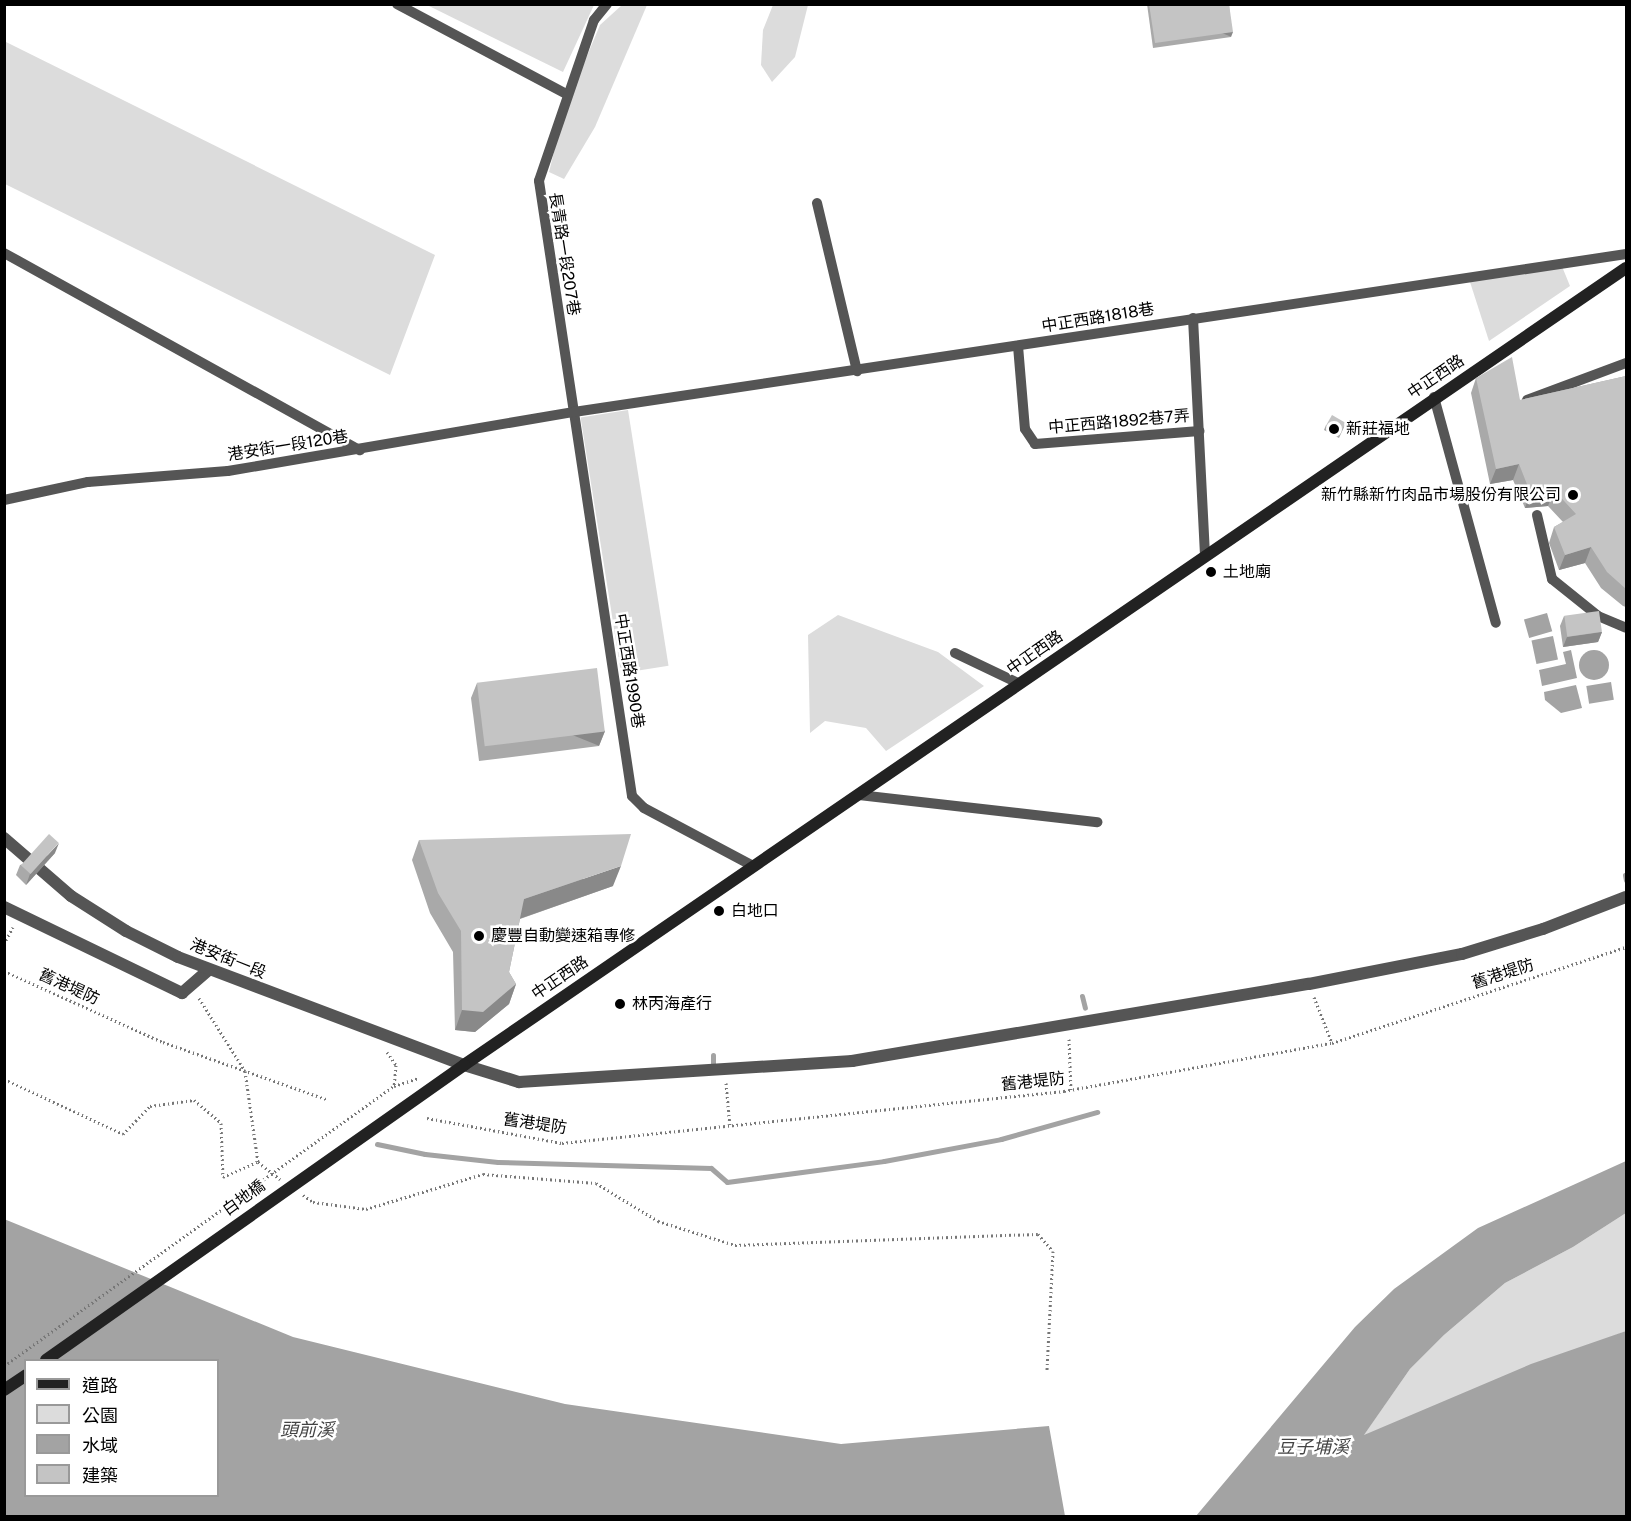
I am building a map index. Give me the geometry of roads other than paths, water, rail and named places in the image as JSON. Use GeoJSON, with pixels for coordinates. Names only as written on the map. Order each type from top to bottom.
{"type":"FeatureCollection","features":[{"type":"Feature","properties":{"kind":"main road","name":"中正西路"},"geometry":{"type":"LineString","coordinates":[[464,1065],[1434,397],[1626,268]]}},
{"type":"Feature","properties":{"kind":"main road","name":"白地橋"},"geometry":{"type":"LineString","coordinates":[[47,1359],[464,1065]]}},
{"type":"Feature","properties":{"kind":"main road"},"geometry":{"type":"LineString","coordinates":[[4,1390],[24,1376]]}},
{"type":"Feature","properties":{"kind":"street","name":"港安街一段"},"geometry":{"type":"LineString","coordinates":[[4,838],[70,896],[126,931],[207,971],[464,1065],[519,1082],[852,1061],[1068,1025],[1309,984],[1462,954],[1543,929],[1626,897]]}},
{"type":"Feature","properties":{"kind":"street"},"geometry":{"type":"LineString","coordinates":[[4,907],[182,993],[207,971]]}},
{"type":"Feature","properties":{"kind":"lane"},"geometry":{"type":"LineString","coordinates":[[397,4],[566,94]]}},
{"type":"Feature","properties":{"kind":"lane","name":"長青路一段207巷"},"geometry":{"type":"LineString","coordinates":[[574,412],[539,181],[566,94],[594,20],[607,4]]}},
{"type":"Feature","properties":{"kind":"lane"},"geometry":{"type":"LineString","coordinates":[[817,203],[857,371]]}},
{"type":"Feature","properties":{"kind":"lane"},"geometry":{"type":"LineString","coordinates":[[4,253],[360,450]]}},
{"type":"Feature","properties":{"kind":"lane","name":"中正西路1818巷"},"geometry":{"type":"LineString","coordinates":[[574,412],[1626,254]]}},
{"type":"Feature","properties":{"kind":"lane"},"geometry":{"type":"LineString","coordinates":[[1193,318],[1205,556]]}},
{"type":"Feature","properties":{"kind":"lane","name":"中正西路1892巷7弄"},"geometry":{"type":"LineString","coordinates":[[1018,346],[1025,429],[1035,444],[1198,431]]}},
{"type":"Feature","properties":{"kind":"lane"},"geometry":{"type":"LineString","coordinates":[[1527,400],[1626,363]]}},
{"type":"Feature","properties":{"kind":"lane"},"geometry":{"type":"LineString","coordinates":[[1434,397],[1496,623]]}},
{"type":"Feature","properties":{"kind":"lane","name":"港安街一段120巷"},"geometry":{"type":"LineString","coordinates":[[4,500],[88,482],[228,471],[574,412]]}},
{"type":"Feature","properties":{"kind":"lane","name":"中正西路1990巷"},"geometry":{"type":"LineString","coordinates":[[574,412],[632,796],[644,808],[753,866]]}},
{"type":"Feature","properties":{"kind":"lane"},"geometry":{"type":"LineString","coordinates":[[1537,515],[1552,579],[1598,616],[1626,628]]}},
{"type":"Feature","properties":{"kind":"lane"},"geometry":{"type":"LineString","coordinates":[[955,653],[1020,684]]}},
{"type":"Feature","properties":{"kind":"lane"},"geometry":{"type":"LineString","coordinates":[[859,795],[1097,822]]}},
{"type":"Feature","properties":{"kind":"water"},"geometry":{"type":"Polygon","coordinates":[[[1547,613],[1552,631],[1529,638],[1524,620],[1547,613]]]}},
{"type":"Feature","properties":{"kind":"water"},"geometry":{"type":"Polygon","coordinates":[[[1553,636],[1558,659],[1536,664],[1531,641],[1553,636]]]}},
{"type":"Feature","properties":{"kind":"water"},"geometry":{"type":"Polygon","coordinates":[[[1571,650],[1577,678],[1542,686],[1539,670],[1566,664],[1563,652],[1571,650]]]}},
{"type":"Feature","properties":{"kind":"water"},"geometry":{"type":"Polygon","coordinates":[[[1594,650],[1600,651],[1608,659],[1608,671],[1600,679],[1594,680],[1588,679],[1580,671],[1579,665],[1580,659],[1588,651],[1594,650]]]}},
{"type":"Feature","properties":{"kind":"water"},"geometry":{"type":"Polygon","coordinates":[[[1611,682],[1614,700],[1589,704],[1586,686],[1611,682]]]}},
{"type":"Feature","properties":{"kind":"water"},"geometry":{"type":"Polygon","coordinates":[[[1576,685],[1582,708],[1561,713],[1545,700],[1544,692],[1576,685]]]}},
{"type":"Feature","properties":{"kind":"water","name":"豆子埔溪"},"geometry":{"type":"Polygon","coordinates":[[[1626,1161],[1626,1213],[1573,1247],[1505,1283],[1444,1335],[1410,1369],[1364,1435],[1531,1364],[1626,1331],[1626,1516],[1196,1516],[1355,1327],[1394,1289],[1478,1228],[1626,1161]]]}},
{"type":"Feature","properties":{"kind":"water","name":"頭前溪"},"geometry":{"type":"Polygon","coordinates":[[[4,1219],[293,1337],[565,1404],[841,1444],[1049,1426],[1065,1516],[5,1516],[4,1219]]]}},
{"type":"Feature","properties":{"kind":"waterway"},"geometry":{"type":"LineString","coordinates":[[1625,875],[1626,880]]}},
{"type":"Feature","properties":{"kind":"waterway"},"geometry":{"type":"LineString","coordinates":[[1082,996],[1085,1008]]}},
{"type":"Feature","properties":{"kind":"waterway"},"geometry":{"type":"LineString","coordinates":[[713,1055],[713,1063]]}},
{"type":"Feature","properties":{"kind":"waterway"},"geometry":{"type":"LineString","coordinates":[[377,1144],[425,1154],[498,1162],[711,1168],[727,1182],[884,1161],[1001,1139],[1097,1112]]}},
{"type":"Feature","properties":{"kind":"place","name":"新莊福地"},"geometry":{"type":"Point","coordinates":[1334,429]}},
{"type":"Feature","properties":{"kind":"place","name":"新竹縣新竹肉品市場股份有限公司"},"geometry":{"type":"Point","coordinates":[1573,495]}},
{"type":"Feature","properties":{"kind":"place","name":"土地廟"},"geometry":{"type":"Point","coordinates":[1211,572]}},
{"type":"Feature","properties":{"kind":"place","name":"白地口"},"geometry":{"type":"Point","coordinates":[719,911]}},
{"type":"Feature","properties":{"kind":"place","name":"慶豐自動變速箱專修"},"geometry":{"type":"Point","coordinates":[479,936]}},
{"type":"Feature","properties":{"kind":"place","name":"林丙海產行"},"geometry":{"type":"Point","coordinates":[620,1004]}}]}
